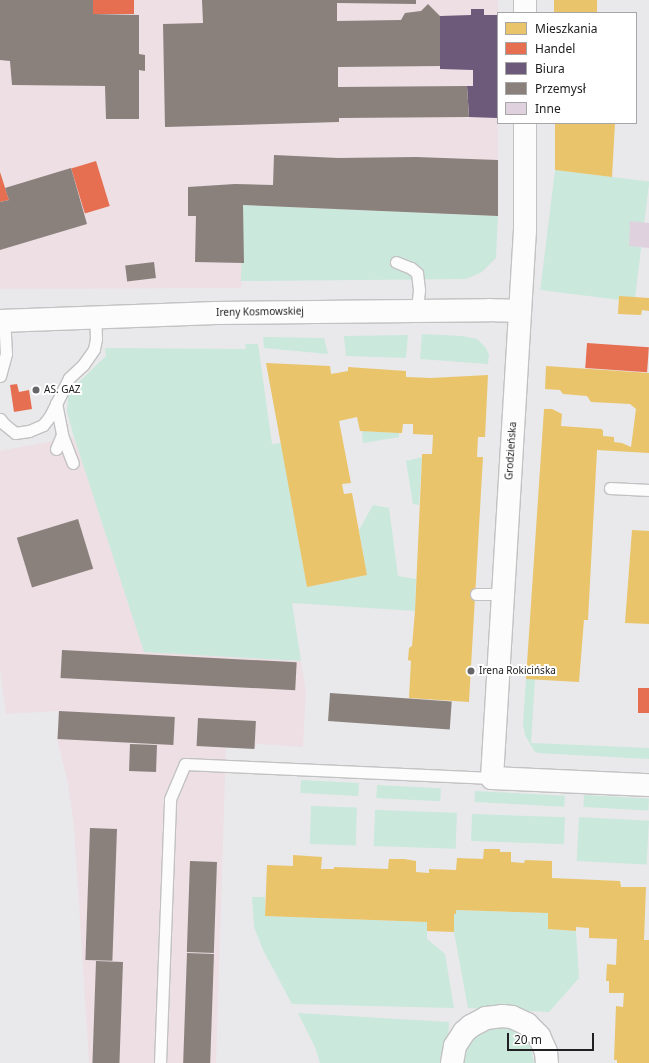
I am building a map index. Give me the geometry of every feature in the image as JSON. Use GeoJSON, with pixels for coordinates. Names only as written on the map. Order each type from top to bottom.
{"type":"FeatureCollection","features":[{"type":"Feature","properties":{"kind":"street"},"geometry":{"type":"LineString","coordinates":[[525,0],[525,12]]}},
{"type":"Feature","properties":{"kind":"street","name":"Grodzieńska"},"geometry":{"type":"LineString","coordinates":[[492,778],[525,230],[525,124]]}},
{"type":"Feature","properties":{"kind":"street","name":"Ireny Kosmowskiej"},"geometry":{"type":"LineString","coordinates":[[2,321],[95,316],[417,310],[520,311]]}},
{"type":"Feature","properties":{"kind":"street"},"geometry":{"type":"LineString","coordinates":[[492,778],[649,785]]}},
{"type":"Feature","properties":{"kind":"street"},"geometry":{"type":"LineString","coordinates":[[452,1063],[455,1046],[464,1032],[471,1026],[486,1018],[502,1016],[512,1017],[527,1024],[539,1036],[546,1052],[547,1063]]}},
{"type":"Feature","properties":{"kind":"lane"},"geometry":{"type":"LineString","coordinates":[[396,262],[411,268],[417,273],[419,290],[417,310]]}},
{"type":"Feature","properties":{"kind":"lane"},"geometry":{"type":"LineString","coordinates":[[0,419],[15,432],[29,431],[43,425],[50,416],[69,378],[83,365],[94,348],[96,339],[95,316]]}},
{"type":"Feature","properties":{"kind":"lane"},"geometry":{"type":"LineString","coordinates":[[0,376],[6,354],[2,321]]}},
{"type":"Feature","properties":{"kind":"lane"},"geometry":{"type":"LineString","coordinates":[[56,402],[62,435],[73,463]]}},
{"type":"Feature","properties":{"kind":"lane"},"geometry":{"type":"LineString","coordinates":[[56,449],[62,435]]}},
{"type":"Feature","properties":{"kind":"lane"},"geometry":{"type":"LineString","coordinates":[[610,488],[649,490]]}},
{"type":"Feature","properties":{"kind":"lane"},"geometry":{"type":"LineString","coordinates":[[476,594],[503,594]]}},
{"type":"Feature","properties":{"kind":"lane"},"geometry":{"type":"LineString","coordinates":[[160,1063],[170,799],[185,764],[492,778]]}},
{"type":"Feature","properties":{"kind":"shaded area"},"geometry":{"type":"Polygon","coordinates":[[[0,0],[498,0],[498,216],[244,205],[244,263],[241,288],[0,289],[0,0]]]}},
{"type":"Feature","properties":{"kind":"shaded area"},"geometry":{"type":"Polygon","coordinates":[[[74,437],[144,651],[301,661],[306,691],[303,747],[256,744],[255,748],[226,747],[216,1063],[89,1063],[74,826],[68,784],[57,739],[59,711],[6,714],[0,669],[0,451],[74,437]]]}},
{"type":"Feature","properties":{"kind":"green space"},"geometry":{"type":"Polygon","coordinates":[[[555,170],[649,182],[635,302],[540,290],[555,170]]]}},
{"type":"Feature","properties":{"kind":"green space"},"geometry":{"type":"Polygon","coordinates":[[[243,205],[498,216],[496,258],[482,272],[466,279],[241,281],[243,205]]]}},
{"type":"Feature","properties":{"kind":"green space"},"geometry":{"type":"Polygon","coordinates":[[[422,334],[462,336],[477,339],[486,348],[489,355],[488,364],[420,359],[422,334]]]}},
{"type":"Feature","properties":{"kind":"green space"},"geometry":{"type":"Polygon","coordinates":[[[408,335],[406,358],[346,356],[344,336],[408,335]]]}},
{"type":"Feature","properties":{"kind":"green space"},"geometry":{"type":"Polygon","coordinates":[[[263,337],[324,338],[328,354],[264,348],[263,337]]]}},
{"type":"Feature","properties":{"kind":"green space"},"geometry":{"type":"Polygon","coordinates":[[[245,344],[258,344],[272,444],[281,443],[307,587],[367,575],[359,530],[373,505],[389,508],[398,576],[416,579],[415,611],[292,603],[301,661],[144,652],[74,437],[67,412],[68,397],[78,383],[106,356],[105,348],[246,349],[245,344]]]}},
{"type":"Feature","properties":{"kind":"green space"},"geometry":{"type":"Polygon","coordinates":[[[362,431],[399,433],[399,437],[363,443],[362,431]]]}},
{"type":"Feature","properties":{"kind":"green space"},"geometry":{"type":"Polygon","coordinates":[[[422,457],[419,505],[413,504],[406,461],[422,457]]]}},
{"type":"Feature","properties":{"kind":"green space"},"geometry":{"type":"Polygon","coordinates":[[[526,679],[535,679],[531,743],[649,748],[649,759],[538,753],[534,751],[525,735],[523,724],[526,679]]]}},
{"type":"Feature","properties":{"kind":"green space"},"geometry":{"type":"Polygon","coordinates":[[[301,780],[359,783],[358,796],[300,793],[301,780]]]}},
{"type":"Feature","properties":{"kind":"green space"},"geometry":{"type":"Polygon","coordinates":[[[377,785],[441,788],[440,801],[376,798],[377,785]]]}},
{"type":"Feature","properties":{"kind":"green space"},"geometry":{"type":"Polygon","coordinates":[[[475,791],[565,796],[564,807],[474,802],[475,791]]]}},
{"type":"Feature","properties":{"kind":"green space"},"geometry":{"type":"Polygon","coordinates":[[[584,795],[649,798],[648,810],[583,807],[584,795]]]}},
{"type":"Feature","properties":{"kind":"green space"},"geometry":{"type":"Polygon","coordinates":[[[311,806],[357,808],[356,846],[310,844],[311,806]]]}},
{"type":"Feature","properties":{"kind":"green space"},"geometry":{"type":"Polygon","coordinates":[[[375,810],[457,813],[456,849],[374,846],[375,810]]]}},
{"type":"Feature","properties":{"kind":"green space"},"geometry":{"type":"Polygon","coordinates":[[[472,814],[565,817],[564,844],[471,841],[472,814]]]}},
{"type":"Feature","properties":{"kind":"green space"},"geometry":{"type":"Polygon","coordinates":[[[579,817],[649,821],[647,865],[577,861],[579,817]]]}},
{"type":"Feature","properties":{"kind":"green space"},"geometry":{"type":"Polygon","coordinates":[[[252,897],[265,897],[265,916],[427,922],[427,939],[445,954],[454,1008],[292,1004],[263,950],[254,927],[252,897]]]}},
{"type":"Feature","properties":{"kind":"green space"},"geometry":{"type":"Polygon","coordinates":[[[456,910],[548,913],[548,929],[576,931],[579,978],[549,1012],[468,1008],[454,932],[454,914],[456,914],[456,910]]]}},
{"type":"Feature","properties":{"kind":"green space"},"geometry":{"type":"Polygon","coordinates":[[[298,1013],[449,1022],[447,1063],[320,1063],[315,1047],[298,1013]]]}},
{"type":"Feature","properties":{"kind":"green space"},"geometry":{"type":"Polygon","coordinates":[[[497,1027],[508,1028],[525,1039],[531,1048],[534,1063],[461,1063],[464,1049],[469,1040],[487,1029],[497,1027]]]}},
{"type":"Feature","properties":{"kind":"building: Mieszkania"},"geometry":{"type":"Polygon","coordinates":[[[554,0],[597,0],[597,12],[554,12],[554,0]]]}},
{"type":"Feature","properties":{"kind":"building: Mieszkania"},"geometry":{"type":"Polygon","coordinates":[[[555,124],[615,124],[612,177],[555,170],[555,124]]]}},
{"type":"Feature","properties":{"kind":"building: Mieszkania"},"geometry":{"type":"Polygon","coordinates":[[[619,296],[649,298],[649,311],[642,310],[641,315],[618,314],[619,296]]]}},
{"type":"Feature","properties":{"kind":"building: Mieszkania"},"geometry":{"type":"Polygon","coordinates":[[[266,363],[330,366],[331,374],[348,371],[348,367],[406,371],[406,377],[431,378],[488,375],[485,437],[478,437],[477,457],[483,457],[469,702],[409,698],[411,661],[408,660],[409,648],[412,646],[415,611],[422,454],[432,454],[433,435],[413,434],[413,424],[403,424],[402,433],[399,433],[360,431],[357,417],[339,421],[351,483],[342,484],[344,494],[352,493],[367,575],[307,587],[266,363]]]}},
{"type":"Feature","properties":{"kind":"building: Mieszkania"},"geometry":{"type":"Polygon","coordinates":[[[546,366],[649,373],[649,453],[597,450],[588,620],[584,620],[579,682],[526,679],[544,409],[552,409],[562,414],[561,426],[602,429],[603,436],[614,437],[614,442],[622,443],[631,447],[636,409],[630,404],[591,402],[587,396],[563,394],[560,390],[545,389],[546,366]]]}},
{"type":"Feature","properties":{"kind":"building: Mieszkania"},"geometry":{"type":"Polygon","coordinates":[[[632,530],[649,531],[649,624],[625,623],[632,530]]]}},
{"type":"Feature","properties":{"kind":"building: Mieszkania"},"geometry":{"type":"Polygon","coordinates":[[[484,849],[500,849],[500,852],[511,852],[511,862],[524,863],[525,860],[552,861],[552,878],[620,881],[621,887],[646,887],[644,940],[649,940],[649,1063],[617,1063],[617,1060],[614,1060],[616,1006],[623,1007],[624,993],[609,993],[609,981],[606,981],[607,964],[616,965],[617,939],[589,938],[589,928],[576,927],[576,931],[548,929],[548,913],[456,910],[456,914],[454,914],[454,932],[427,931],[427,922],[265,916],[267,865],[293,866],[293,855],[322,857],[321,869],[334,869],[334,867],[388,869],[389,859],[404,859],[416,861],[416,872],[429,873],[429,869],[456,870],[457,858],[483,859],[484,849]]]}},
{"type":"Feature","properties":{"kind":"building: Handel"},"geometry":{"type":"Polygon","coordinates":[[[93,0],[134,0],[134,14],[93,14],[93,0]]]}},
{"type":"Feature","properties":{"kind":"building: Handel"},"geometry":{"type":"Polygon","coordinates":[[[96,161],[110,206],[85,214],[71,169],[96,161]]]}},
{"type":"Feature","properties":{"kind":"building: Handel"},"geometry":{"type":"Polygon","coordinates":[[[0,172],[9,200],[0,202],[0,172]]]}},
{"type":"Feature","properties":{"kind":"building: Handel"},"geometry":{"type":"Polygon","coordinates":[[[587,343],[649,347],[647,372],[585,368],[587,343]]]}},
{"type":"Feature","properties":{"kind":"building: Handel"},"geometry":{"type":"Polygon","coordinates":[[[17,384],[19,392],[29,390],[32,409],[14,412],[10,385],[17,384]]]}},
{"type":"Feature","properties":{"kind":"building: Handel"},"geometry":{"type":"Polygon","coordinates":[[[638,688],[649,688],[649,713],[638,713],[638,688]]]}},
{"type":"Feature","properties":{"kind":"building: Biura"},"geometry":{"type":"Polygon","coordinates":[[[471,9],[484,9],[484,15],[497,15],[497,118],[469,117],[467,86],[473,86],[473,70],[440,69],[440,16],[471,15],[471,9]]]}},
{"type":"Feature","properties":{"kind":"building: Przemysł"},"geometry":{"type":"Polygon","coordinates":[[[0,0],[93,0],[93,14],[139,15],[139,54],[145,55],[145,71],[139,70],[139,119],[106,119],[105,86],[12,85],[10,61],[0,60],[0,0]]]}},
{"type":"Feature","properties":{"kind":"building: Przemysł"},"geometry":{"type":"Polygon","coordinates":[[[202,0],[416,0],[416,4],[337,3],[337,21],[401,20],[405,13],[421,11],[428,4],[440,16],[440,66],[338,67],[338,87],[467,86],[469,117],[339,118],[339,122],[165,127],[163,24],[203,23],[202,0]]]}},
{"type":"Feature","properties":{"kind":"building: Przemysł"},"geometry":{"type":"Polygon","coordinates":[[[274,155],[338,158],[416,157],[498,160],[498,216],[243,205],[244,263],[195,262],[196,216],[188,216],[188,187],[235,184],[273,185],[274,155]]]}},
{"type":"Feature","properties":{"kind":"building: Przemysł"},"geometry":{"type":"Polygon","coordinates":[[[71,168],[87,224],[0,250],[0,202],[9,200],[5,188],[71,168]]]}},
{"type":"Feature","properties":{"kind":"building: Przemysł"},"geometry":{"type":"Polygon","coordinates":[[[154,262],[156,278],[127,281],[125,266],[154,262]]]}},
{"type":"Feature","properties":{"kind":"building: Przemysł"},"geometry":{"type":"Polygon","coordinates":[[[78,519],[93,569],[32,587],[17,538],[78,519]]]}},
{"type":"Feature","properties":{"kind":"building: Przemysł"},"geometry":{"type":"Polygon","coordinates":[[[62,650],[297,662],[295,690],[61,678],[62,650]]]}},
{"type":"Feature","properties":{"kind":"building: Przemysł"},"geometry":{"type":"Polygon","coordinates":[[[330,693],[452,702],[450,729],[328,721],[330,693]]]}},
{"type":"Feature","properties":{"kind":"building: Przemysł"},"geometry":{"type":"Polygon","coordinates":[[[59,711],[175,717],[173,745],[58,739],[59,711]]]}},
{"type":"Feature","properties":{"kind":"building: Przemysł"},"geometry":{"type":"Polygon","coordinates":[[[198,718],[256,721],[254,749],[197,746],[198,718]]]}},
{"type":"Feature","properties":{"kind":"building: Przemysł"},"geometry":{"type":"Polygon","coordinates":[[[130,744],[157,745],[156,772],[129,771],[130,744]]]}},
{"type":"Feature","properties":{"kind":"building: Przemysł"},"geometry":{"type":"Polygon","coordinates":[[[90,828],[117,829],[112,961],[85,960],[90,828]]]}},
{"type":"Feature","properties":{"kind":"building: Przemysł"},"geometry":{"type":"Polygon","coordinates":[[[190,861],[217,862],[214,953],[187,952],[190,861]]]}},
{"type":"Feature","properties":{"kind":"building: Przemysł"},"geometry":{"type":"Polygon","coordinates":[[[187,953],[214,954],[210,1063],[183,1063],[187,953]]]}},
{"type":"Feature","properties":{"kind":"building: Przemysł"},"geometry":{"type":"Polygon","coordinates":[[[96,961],[123,962],[119,1063],[92,1063],[96,961]]]}},
{"type":"Feature","properties":{"kind":"building: Inne"},"geometry":{"type":"Polygon","coordinates":[[[630,221],[649,223],[649,248],[629,246],[630,221]]]}},
{"type":"Feature","properties":{"kind":"place","name":"AS. GAZ"},"geometry":{"type":"Point","coordinates":[36,390]}},
{"type":"Feature","properties":{"kind":"place","name":"Irena Rokicińska"},"geometry":{"type":"Point","coordinates":[471,671]}}]}
